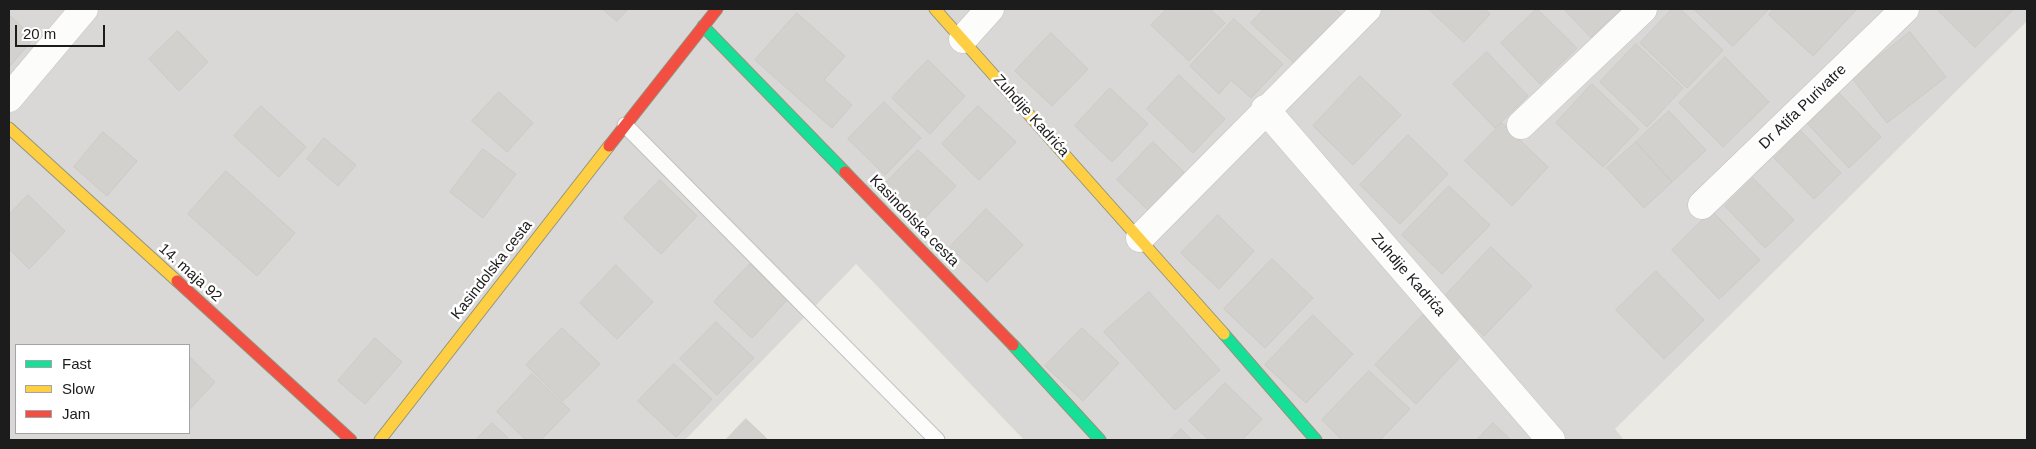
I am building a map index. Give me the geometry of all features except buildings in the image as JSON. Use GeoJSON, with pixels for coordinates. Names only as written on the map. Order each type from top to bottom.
{"type":"FeatureCollection","features":[{"type":"Feature","properties":{"kind":"street"},"geometry":{"type":"LineString","coordinates":[[9,98],[84,9]]}},
{"type":"Feature","properties":{"kind":"street","name":"Kasindolska cesta"},"geometry":{"type":"LineString","coordinates":[[380,440],[392,422],[717,9]]}},
{"type":"Feature","properties":{"kind":"street","name":"Zuhdije Kadrića"},"geometry":{"type":"LineString","coordinates":[[935,9],[1140,238],[1316,440]]}},
{"type":"Feature","properties":{"kind":"street"},"geometry":{"type":"LineString","coordinates":[[963,39],[990,9]]}},
{"type":"Feature","properties":{"kind":"street"},"geometry":{"type":"LineString","coordinates":[[1140,238],[1265,109],[1367,9]]}},
{"type":"Feature","properties":{"kind":"street"},"geometry":{"type":"LineString","coordinates":[[1521,125],[1643,9]]}},
{"type":"Feature","properties":{"kind":"street","name":"Dr Atifa Purivatre"},"geometry":{"type":"LineString","coordinates":[[1702,205],[1905,9]]}},
{"type":"Feature","properties":{"kind":"street","name":"Kasindolska cesta"},"geometry":{"type":"LineString","coordinates":[[703,26],[1045,378],[1100,440]]}},
{"type":"Feature","properties":{"kind":"street","name":"Zuhdije Kadrića"},"geometry":{"type":"LineString","coordinates":[[1265,109],[1551,440]]}},
{"type":"Feature","properties":{"kind":"street","name":"14. maja 92"},"geometry":{"type":"LineString","coordinates":[[9,128],[351,440]]}},
{"type":"Feature","properties":{"kind":"lane"},"geometry":{"type":"LineString","coordinates":[[625,125],[936,440]]}},
{"type":"Feature","properties":{"kind":"shaded area"},"geometry":{"type":"Polygon","coordinates":[[[9,9],[2027,9],[2027,21],[1615,429],[1624,440],[1024,440],[856,264],[685,440],[9,440],[9,9]]]}},
{"type":"Feature","properties":{"kind":"traffic: fast"},"geometry":{"type":"LineString","coordinates":[[703,26],[845,172]]}},
{"type":"Feature","properties":{"kind":"traffic: fast"},"geometry":{"type":"LineString","coordinates":[[1224,334],[1316,440]]}},
{"type":"Feature","properties":{"kind":"traffic: fast"},"geometry":{"type":"LineString","coordinates":[[1013,345],[1100,440]]}},
{"type":"Feature","properties":{"kind":"traffic: slow"},"geometry":{"type":"LineString","coordinates":[[935,9],[1224,334]]}},
{"type":"Feature","properties":{"kind":"traffic: slow"},"geometry":{"type":"LineString","coordinates":[[9,128],[177,281]]}},
{"type":"Feature","properties":{"kind":"traffic: slow"},"geometry":{"type":"LineString","coordinates":[[380,440],[609,146]]}},
{"type":"Feature","properties":{"kind":"traffic: jam"},"geometry":{"type":"LineString","coordinates":[[609,146],[717,9]]}},
{"type":"Feature","properties":{"kind":"traffic: jam"},"geometry":{"type":"LineString","coordinates":[[845,172],[1013,345]]}},
{"type":"Feature","properties":{"kind":"traffic: jam"},"geometry":{"type":"LineString","coordinates":[[177,281],[351,440]]}}]}
